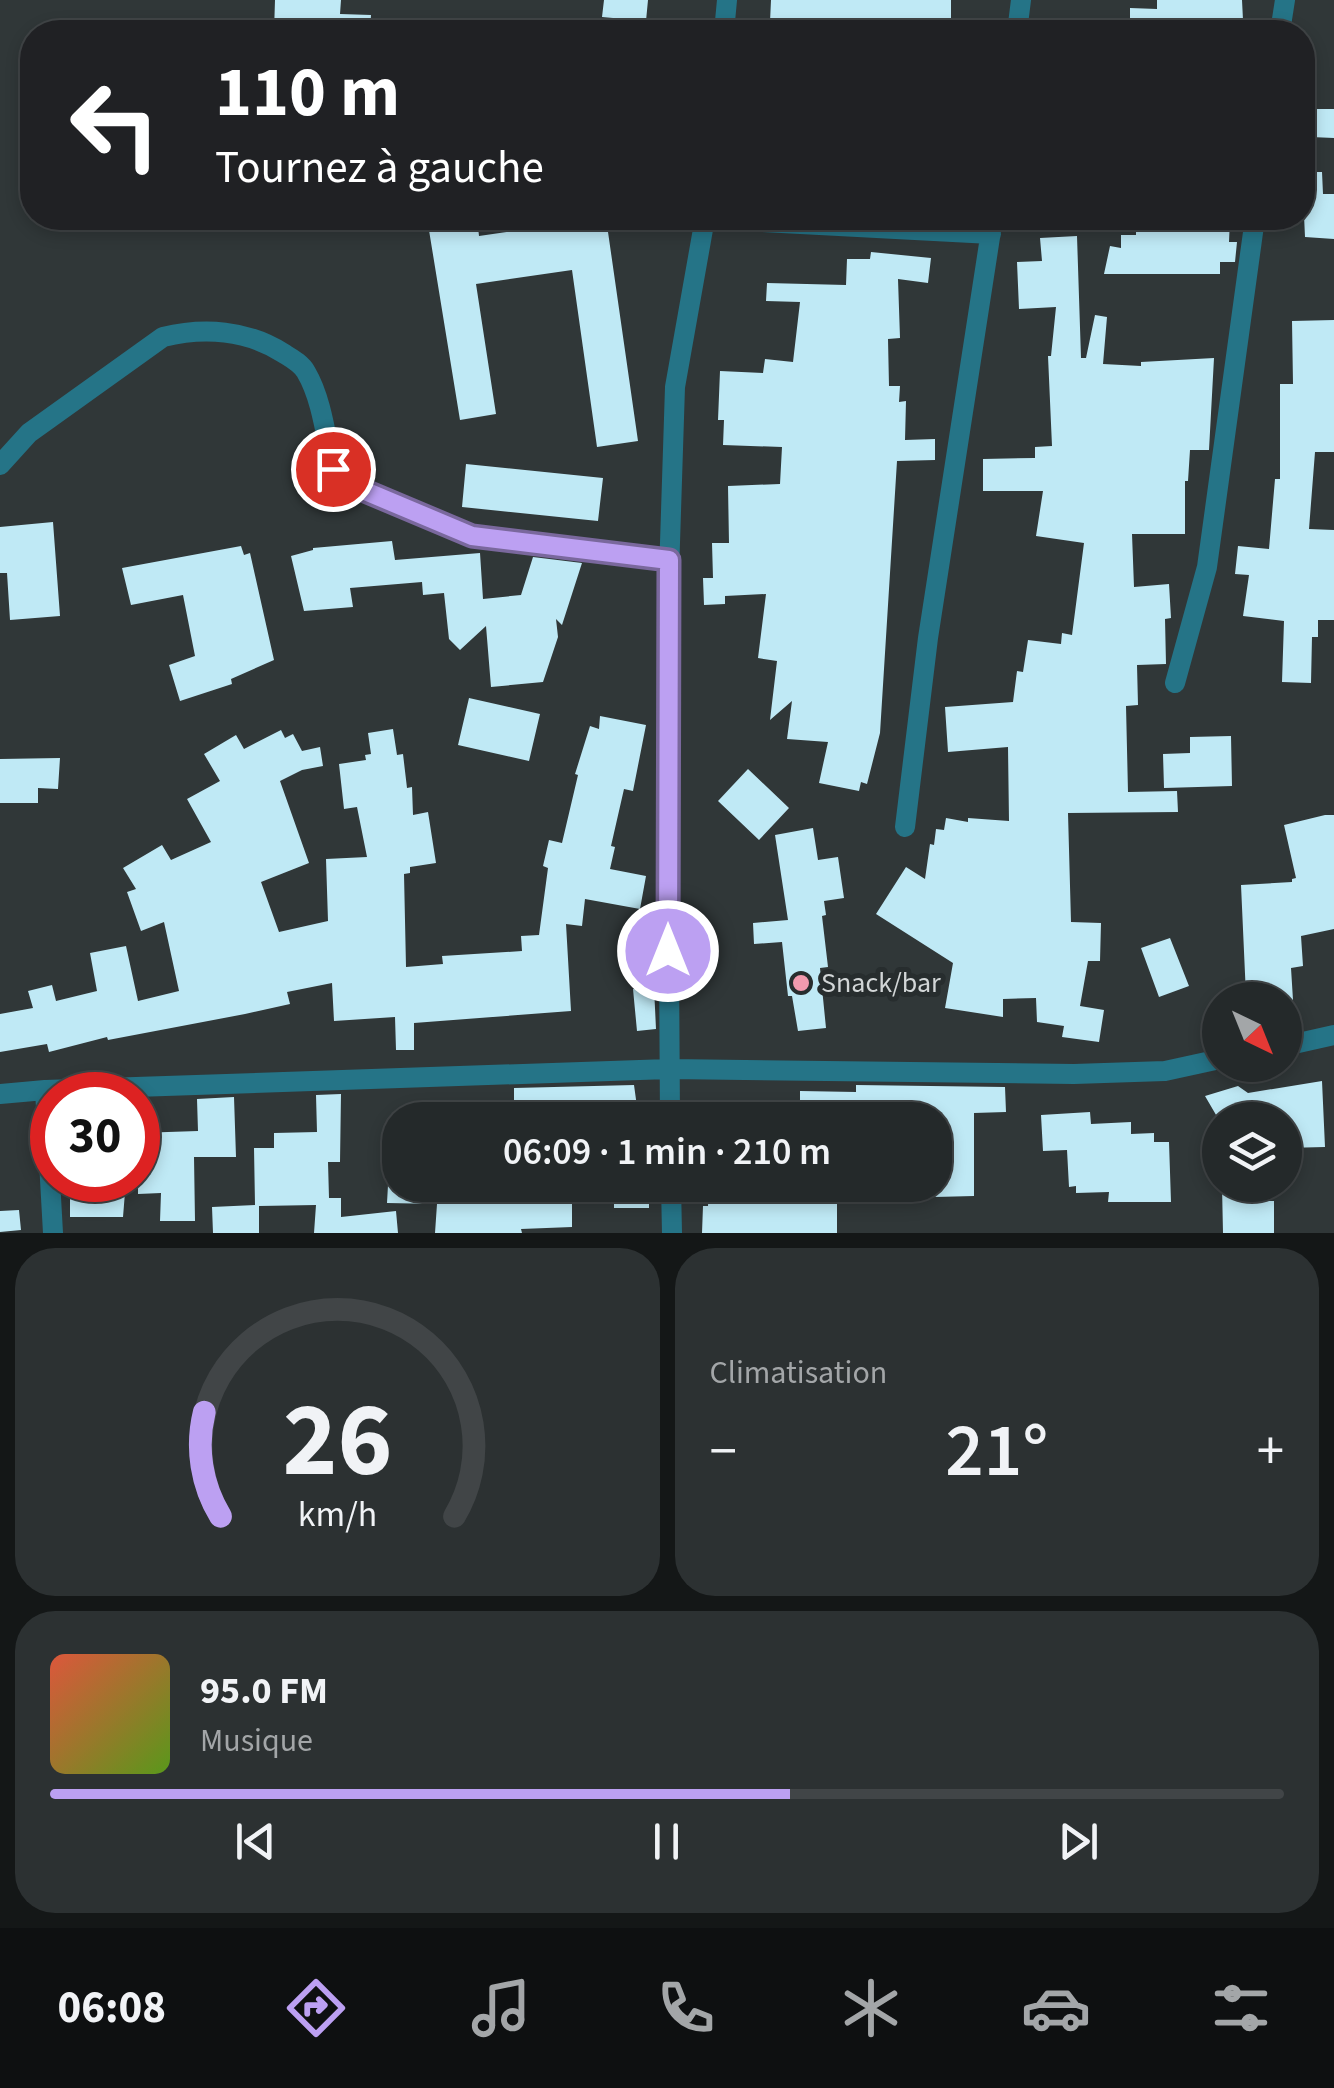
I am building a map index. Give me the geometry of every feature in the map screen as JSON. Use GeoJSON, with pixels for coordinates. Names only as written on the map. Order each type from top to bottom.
{"type":"FeatureCollection","features":[{"type":"Feature","properties":{"kind":"street"},"geometry":{"type":"LineString","coordinates":[[670,1102],[669,560],[675,387],[703,230]]}},
{"type":"Feature","properties":{"kind":"street"},"geometry":{"type":"LineString","coordinates":[[905,827],[928,638],[991,230]]}},
{"type":"Feature","properties":{"kind":"street"},"geometry":{"type":"LineString","coordinates":[[1174,683],[1207,567],[1253,230]]}},
{"type":"Feature","properties":{"kind":"street"},"geometry":{"type":"LineString","coordinates":[[0,465],[28,432],[164,337],[188,331],[241,334],[270,345],[304,366],[339,480],[472,536],[669,560]]}},
{"type":"Feature","properties":{"kind":"street"},"geometry":{"type":"LineString","coordinates":[[1302,1042],[1334,1035]]}},
{"type":"Feature","properties":{"kind":"street"},"geometry":{"type":"LineString","coordinates":[[160,1086],[669,1069],[1074,1074],[1165,1071],[1202,1064]]}},
{"type":"Feature","properties":{"kind":"street"},"geometry":{"type":"LineString","coordinates":[[0,1094],[30,1091]]}},
{"type":"Feature","properties":{"kind":"street"},"geometry":{"type":"LineString","coordinates":[[51,1202],[53,1233]]}},
{"type":"Feature","properties":{"kind":"street"},"geometry":{"type":"LineString","coordinates":[[671,1202],[672,1233]]}},
{"type":"Feature","properties":{"kind":"building"},"geometry":{"type":"Polygon","coordinates":[[[275,0],[341,0],[340,14],[371,15],[371,20],[274,20],[275,0]]]}},
{"type":"Feature","properties":{"kind":"building"},"geometry":{"type":"Polygon","coordinates":[[[604,0],[648,0],[646,20],[602,17],[604,0]]]}},
{"type":"Feature","properties":{"kind":"building"},"geometry":{"type":"Polygon","coordinates":[[[771,0],[951,0],[951,18],[933,20],[770,20],[771,0]]]}},
{"type":"Feature","properties":{"kind":"building"},"geometry":{"type":"Polygon","coordinates":[[[1157,0],[1242,0],[1243,20],[1130,20],[1130,8],[1157,9],[1157,0]]]}},
{"type":"Feature","properties":{"kind":"building"},"geometry":{"type":"Polygon","coordinates":[[[1315,109],[1334,109],[1334,138],[1315,137],[1315,109]]]}},
{"type":"Feature","properties":{"kind":"building"},"geometry":{"type":"Polygon","coordinates":[[[1315,172],[1322,172],[1323,194],[1334,194],[1334,239],[1305,237],[1305,230],[1315,230],[1315,172]]]}},
{"type":"Feature","properties":{"kind":"building"},"geometry":{"type":"Polygon","coordinates":[[[429,230],[478,230],[479,236],[521,230],[608,230],[638,441],[597,447],[572,270],[476,284],[496,414],[460,420],[429,230]]]}},
{"type":"Feature","properties":{"kind":"building"},"geometry":{"type":"Polygon","coordinates":[[[1136,230],[1230,230],[1229,242],[1237,242],[1235,262],[1220,262],[1220,274],[1104,274],[1110,246],[1121,248],[1121,235],[1136,235],[1136,230]]]}},
{"type":"Feature","properties":{"kind":"building"},"geometry":{"type":"Polygon","coordinates":[[[1077,236],[1081,358],[1086,358],[1095,315],[1107,317],[1103,364],[1141,366],[1141,362],[1214,358],[1209,450],[1190,450],[1185,481],[1185,534],[1132,534],[1134,587],[1169,584],[1171,618],[1165,619],[1166,664],[1137,665],[1138,705],[1126,706],[1128,792],[1177,791],[1178,812],[1068,813],[1071,922],[1101,923],[1100,961],[1088,961],[1080,1006],[1104,1010],[1099,1042],[1062,1037],[1064,1026],[1037,1022],[1036,998],[1003,999],[1003,1017],[945,1008],[953,963],[876,914],[906,867],[925,879],[930,844],[934,845],[936,829],[944,830],[946,818],[1009,821],[1008,747],[948,752],[945,707],[1013,702],[1017,671],[1023,672],[1028,640],[1061,644],[1062,633],[1072,635],[1084,543],[1036,536],[1043,491],[983,491],[983,459],[1035,458],[1035,447],[1052,446],[1048,356],[1056,307],[1019,309],[1017,262],[1042,261],[1040,238],[1077,236]]]}},
{"type":"Feature","properties":{"kind":"building"},"geometry":{"type":"Polygon","coordinates":[[[871,252],[931,258],[928,283],[898,279],[900,338],[888,339],[889,386],[900,386],[899,402],[906,401],[905,440],[935,439],[935,460],[897,461],[880,733],[867,784],[861,782],[859,791],[819,783],[828,742],[787,739],[792,701],[770,720],[777,661],[758,658],[766,594],[725,596],[725,604],[704,605],[703,578],[713,578],[712,543],[729,543],[728,486],[780,484],[782,447],[723,445],[724,420],[718,420],[720,371],[763,373],[765,359],[793,362],[800,302],[766,301],[767,283],[846,285],[847,259],[870,259],[871,252]]]}},
{"type":"Feature","properties":{"kind":"building"},"geometry":{"type":"Polygon","coordinates":[[[1334,320],[1334,452],[1315,452],[1309,529],[1334,530],[1334,620],[1318,620],[1318,637],[1312,637],[1311,683],[1282,682],[1284,621],[1243,616],[1249,575],[1235,574],[1238,546],[1269,549],[1275,479],[1280,479],[1280,384],[1293,384],[1292,321],[1334,320]]]}},
{"type":"Feature","properties":{"kind":"building"},"geometry":{"type":"Polygon","coordinates":[[[466,464],[603,478],[598,521],[462,507],[466,464]]]}},
{"type":"Feature","properties":{"kind":"building"},"geometry":{"type":"Polygon","coordinates":[[[53,522],[60,616],[10,620],[7,573],[0,573],[0,527],[53,522]]]}},
{"type":"Feature","properties":{"kind":"building"},"geometry":{"type":"Polygon","coordinates":[[[392,541],[395,560],[480,553],[483,599],[521,595],[533,557],[582,563],[562,625],[556,619],[558,637],[543,682],[491,687],[486,626],[460,650],[449,639],[444,593],[423,595],[422,582],[350,588],[353,607],[304,611],[291,556],[313,548],[392,541]]]}},
{"type":"Feature","properties":{"kind":"building"},"geometry":{"type":"Polygon","coordinates":[[[241,546],[244,555],[250,553],[274,660],[231,679],[232,684],[180,701],[169,665],[195,656],[183,595],[131,605],[122,568],[241,546]]]}},
{"type":"Feature","properties":{"kind":"building"},"geometry":{"type":"Polygon","coordinates":[[[469,698],[540,714],[529,761],[458,745],[469,698]]]}},
{"type":"Feature","properties":{"kind":"building"},"geometry":{"type":"Polygon","coordinates":[[[600,716],[646,725],[633,791],[624,789],[610,869],[646,876],[640,909],[585,899],[582,926],[566,924],[571,1011],[414,1023],[414,1050],[396,1050],[395,1017],[334,1021],[332,983],[287,992],[290,1004],[245,1014],[108,1040],[107,1037],[49,1052],[47,1044],[0,1052],[0,1014],[33,1008],[28,991],[52,985],[56,1001],[97,991],[90,953],[126,946],[138,1001],[179,991],[164,922],[141,931],[127,892],[136,889],[123,868],[162,845],[171,860],[211,842],[187,799],[220,781],[204,754],[236,735],[244,749],[281,730],[285,738],[293,734],[302,751],[320,747],[323,766],[302,770],[280,781],[309,863],[261,882],[279,932],[328,921],[326,859],[367,857],[357,807],[344,809],[339,764],[366,760],[365,755],[371,754],[368,733],[393,729],[397,755],[403,754],[407,788],[412,787],[413,815],[428,812],[436,863],[410,867],[410,873],[404,874],[406,967],[443,964],[442,956],[522,951],[521,936],[539,935],[548,868],[543,866],[549,840],[562,843],[578,775],[575,774],[590,726],[599,729],[600,716]]]}},
{"type":"Feature","properties":{"kind":"building"},"geometry":{"type":"Polygon","coordinates":[[[1231,736],[1232,786],[1164,788],[1163,754],[1190,753],[1190,737],[1231,736]]]}},
{"type":"Feature","properties":{"kind":"building"},"geometry":{"type":"Polygon","coordinates":[[[60,758],[58,789],[38,788],[38,803],[0,803],[0,759],[60,758]]]}},
{"type":"Feature","properties":{"kind":"building"},"geometry":{"type":"Polygon","coordinates":[[[748,769],[789,808],[759,840],[718,801],[748,769]]]}},
{"type":"Feature","properties":{"kind":"building"},"geometry":{"type":"Polygon","coordinates":[[[1334,815],[1334,929],[1301,936],[1303,966],[1291,968],[1292,982],[1245,982],[1241,885],[1292,882],[1296,878],[1284,825],[1334,815]]]}},
{"type":"Feature","properties":{"kind":"building"},"geometry":{"type":"Polygon","coordinates":[[[813,828],[818,860],[838,857],[844,898],[824,901],[828,967],[820,968],[826,1028],[798,1031],[792,996],[788,996],[782,942],[754,944],[753,923],[788,920],[775,835],[813,828]]]}},
{"type":"Feature","properties":{"kind":"building"},"geometry":{"type":"Polygon","coordinates":[[[1170,938],[1189,986],[1159,997],[1141,948],[1170,938]]]}},
{"type":"Feature","properties":{"kind":"building"},"geometry":{"type":"Polygon","coordinates":[[[654,987],[656,1029],[637,1031],[633,989],[654,987]]]}},
{"type":"Feature","properties":{"kind":"building"},"geometry":{"type":"Polygon","coordinates":[[[1322,1081],[1325,1147],[1302,1148],[1302,1102],[1208,1102],[1205,1096],[1238,1086],[1248,1093],[1322,1081]]]}},
{"type":"Feature","properties":{"kind":"building"},"geometry":{"type":"Polygon","coordinates":[[[634,1085],[636,1102],[514,1102],[514,1088],[634,1085]]]}},
{"type":"Feature","properties":{"kind":"building"},"geometry":{"type":"Polygon","coordinates":[[[856,1085],[1005,1087],[1006,1112],[974,1113],[974,1196],[952,1197],[952,1102],[800,1102],[800,1091],[856,1092],[856,1085]]]}},
{"type":"Feature","properties":{"kind":"building"},"geometry":{"type":"Polygon","coordinates":[[[341,1094],[340,1162],[328,1162],[329,1198],[341,1198],[341,1217],[396,1211],[398,1233],[314,1233],[316,1205],[259,1206],[259,1233],[213,1233],[212,1207],[255,1205],[254,1148],[274,1148],[274,1133],[317,1132],[316,1095],[341,1094]]]}},
{"type":"Feature","properties":{"kind":"building"},"geometry":{"type":"Polygon","coordinates":[[[234,1097],[236,1157],[194,1157],[195,1221],[160,1221],[160,1132],[198,1131],[197,1099],[234,1097]]]}},
{"type":"Feature","properties":{"kind":"building"},"geometry":{"type":"Polygon","coordinates":[[[1090,1112],[1091,1124],[1131,1122],[1131,1134],[1154,1133],[1154,1142],[1169,1142],[1171,1202],[1108,1202],[1109,1192],[1076,1193],[1076,1186],[1069,1187],[1067,1150],[1043,1151],[1041,1115],[1090,1112]]]}},
{"type":"Feature","properties":{"kind":"building"},"geometry":{"type":"Polygon","coordinates":[[[70,1202],[124,1202],[123,1217],[70,1217],[70,1202]]]}},
{"type":"Feature","properties":{"kind":"building"},"geometry":{"type":"Polygon","coordinates":[[[572,1202],[572,1227],[521,1229],[522,1233],[435,1233],[437,1204],[387,1203],[572,1202]]]}},
{"type":"Feature","properties":{"kind":"building"},"geometry":{"type":"Polygon","coordinates":[[[614,1202],[649,1202],[649,1208],[614,1208],[614,1202]]]}},
{"type":"Feature","properties":{"kind":"building"},"geometry":{"type":"Polygon","coordinates":[[[708,1202],[837,1202],[837,1233],[702,1233],[703,1206],[708,1206],[708,1202]]]}},
{"type":"Feature","properties":{"kind":"building"},"geometry":{"type":"Polygon","coordinates":[[[1222,1202],[1274,1202],[1274,1233],[1223,1233],[1222,1202]]]}},
{"type":"Feature","properties":{"kind":"building"},"geometry":{"type":"Polygon","coordinates":[[[19,1210],[21,1230],[0,1232],[0,1211],[19,1210]]]}},
{"type":"Feature","properties":{"kind":"place","name":"Snack/bar"},"geometry":{"type":"Point","coordinates":[801,983]}},
{"type":"Feature","properties":{"kind":"route"},"geometry":{"type":"LineString","coordinates":[[333,469],[339,480],[472,536],[669,560],[668,951]]}}]}
